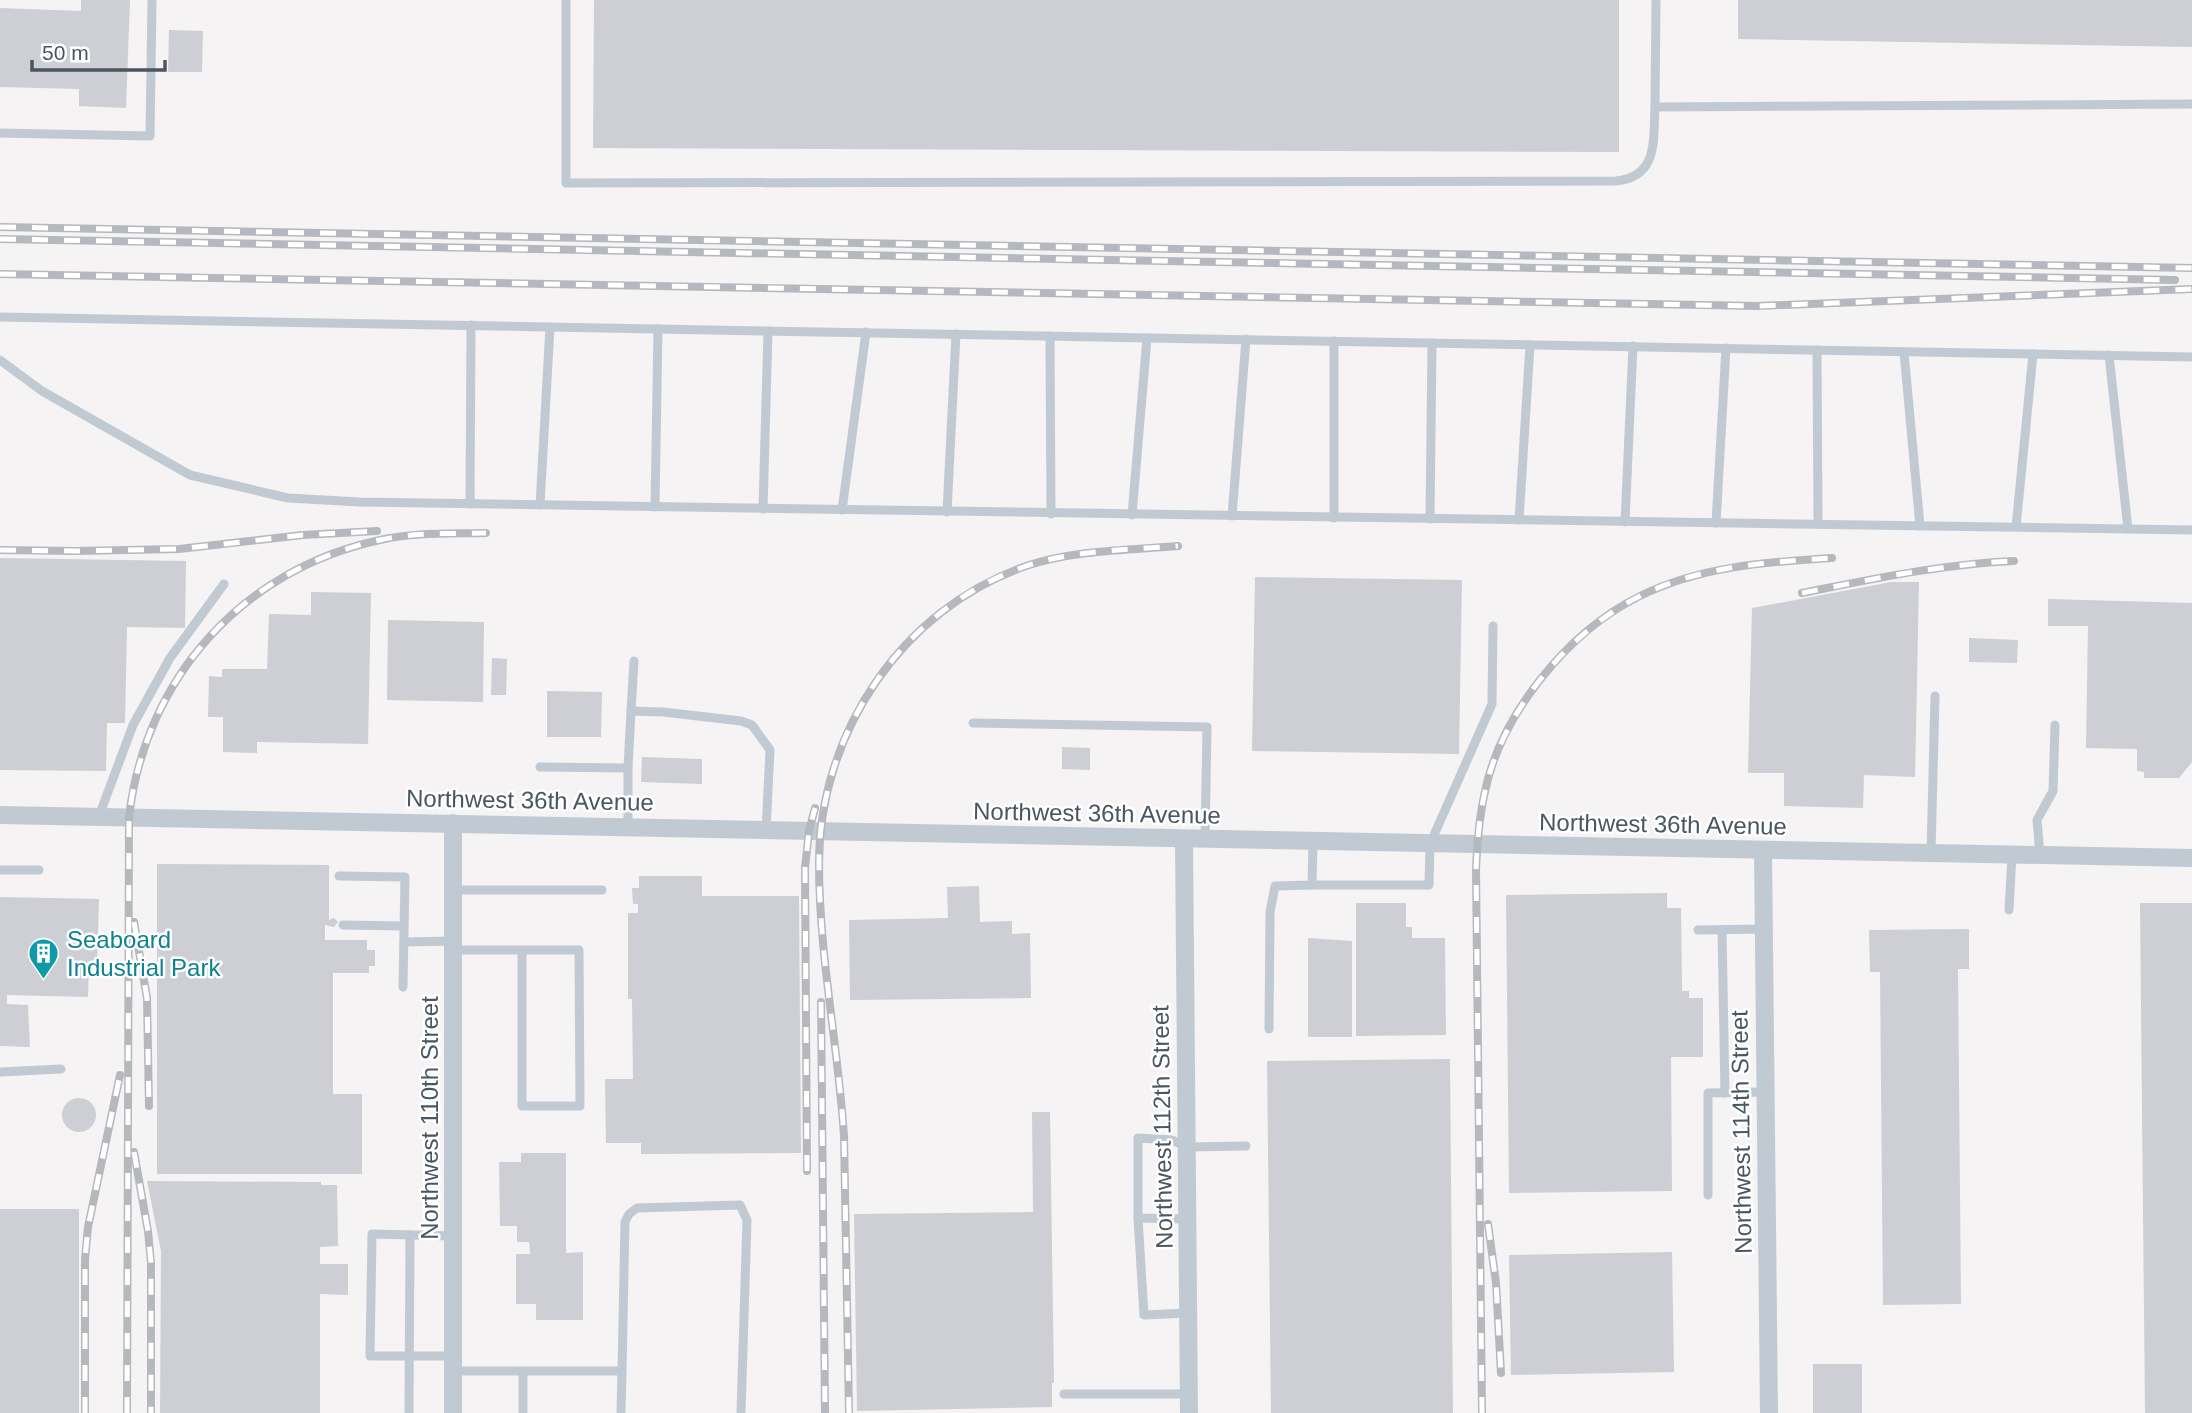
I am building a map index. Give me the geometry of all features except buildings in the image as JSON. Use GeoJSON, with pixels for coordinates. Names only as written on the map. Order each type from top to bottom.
{"type":"FeatureCollection","features":[{"type":"Feature","properties":{"kind":"street","name":"Northwest 36th Avenue"},"geometry":{"type":"LineString","coordinates":[[0,815],[2192,858]]}},
{"type":"Feature","properties":{"kind":"street","name":"Northwest 110th Street"},"geometry":{"type":"LineString","coordinates":[[453,823],[453,1413]]}},
{"type":"Feature","properties":{"kind":"street","name":"Northwest 112th Street"},"geometry":{"type":"LineString","coordinates":[[1184,840],[1189,1413]]}},
{"type":"Feature","properties":{"kind":"street","name":"Northwest 114th Street"},"geometry":{"type":"LineString","coordinates":[[1763,850],[1769,1413]]}},
{"type":"Feature","properties":{"kind":"lane"},"geometry":{"type":"LineString","coordinates":[[0,133],[150,136],[152,0]]}},
{"type":"Feature","properties":{"kind":"lane"},"geometry":{"type":"LineString","coordinates":[[566,0],[566,184],[1616,181],[1636,176],[1650,161],[1656,107],[1656,0]]}},
{"type":"Feature","properties":{"kind":"lane"},"geometry":{"type":"LineString","coordinates":[[1656,107],[2192,104]]}},
{"type":"Feature","properties":{"kind":"lane"},"geometry":{"type":"LineString","coordinates":[[0,317],[2192,357]]}},
{"type":"Feature","properties":{"kind":"lane"},"geometry":{"type":"LineString","coordinates":[[470,504],[471,325]]}},
{"type":"Feature","properties":{"kind":"lane"},"geometry":{"type":"LineString","coordinates":[[540,505],[550,327]]}},
{"type":"Feature","properties":{"kind":"lane"},"geometry":{"type":"LineString","coordinates":[[655,507],[658,329]]}},
{"type":"Feature","properties":{"kind":"lane"},"geometry":{"type":"LineString","coordinates":[[763,509],[768,331]]}},
{"type":"Feature","properties":{"kind":"lane"},"geometry":{"type":"LineString","coordinates":[[842,510],[866,332]]}},
{"type":"Feature","properties":{"kind":"lane"},"geometry":{"type":"LineString","coordinates":[[947,512],[956,334]]}},
{"type":"Feature","properties":{"kind":"lane"},"geometry":{"type":"LineString","coordinates":[[1049,336],[1051,514]]}},
{"type":"Feature","properties":{"kind":"lane"},"geometry":{"type":"LineString","coordinates":[[1132,515],[1147,338]]}},
{"type":"Feature","properties":{"kind":"lane"},"geometry":{"type":"LineString","coordinates":[[1232,516],[1246,339]]}},
{"type":"Feature","properties":{"kind":"lane"},"geometry":{"type":"LineString","coordinates":[[1334,341],[1334,518]]}},
{"type":"Feature","properties":{"kind":"lane"},"geometry":{"type":"LineString","coordinates":[[1430,519],[1432,343]]}},
{"type":"Feature","properties":{"kind":"lane"},"geometry":{"type":"LineString","coordinates":[[1519,520],[1530,345]]}},
{"type":"Feature","properties":{"kind":"lane"},"geometry":{"type":"LineString","coordinates":[[1625,522],[1633,346]]}},
{"type":"Feature","properties":{"kind":"lane"},"geometry":{"type":"LineString","coordinates":[[1716,523],[1726,348]]}},
{"type":"Feature","properties":{"kind":"lane"},"geometry":{"type":"LineString","coordinates":[[1817,350],[1818,524]]}},
{"type":"Feature","properties":{"kind":"lane"},"geometry":{"type":"LineString","coordinates":[[1905,352],[1920,526]]}},
{"type":"Feature","properties":{"kind":"lane"},"geometry":{"type":"LineString","coordinates":[[2016,527],[2033,354]]}},
{"type":"Feature","properties":{"kind":"lane"},"geometry":{"type":"LineString","coordinates":[[2109,355],[2128,529]]}},
{"type":"Feature","properties":{"kind":"lane"},"geometry":{"type":"LineString","coordinates":[[0,360],[42,391],[190,475],[288,498],[470,504],[1051,514],[2192,530]]}},
{"type":"Feature","properties":{"kind":"lane"},"geometry":{"type":"LineString","coordinates":[[99,816],[133,724],[170,658],[224,584]]}},
{"type":"Feature","properties":{"kind":"lane"},"geometry":{"type":"LineString","coordinates":[[1269,1029],[1270,912],[1275,886],[1429,885],[1430,844],[1492,705],[1493,626]]}},
{"type":"Feature","properties":{"kind":"lane"},"geometry":{"type":"LineString","coordinates":[[628,827],[628,768],[634,661]]}},
{"type":"Feature","properties":{"kind":"lane"},"geometry":{"type":"LineString","coordinates":[[1931,853],[1935,696]]}},
{"type":"Feature","properties":{"kind":"lane"},"geometry":{"type":"LineString","coordinates":[[631,711],[741,721],[752,725],[771,750],[766,830]]}},
{"type":"Feature","properties":{"kind":"lane"},"geometry":{"type":"LineString","coordinates":[[974,723],[1207,727],[1205,840]]}},
{"type":"Feature","properties":{"kind":"lane"},"geometry":{"type":"LineString","coordinates":[[2040,855],[2037,820],[2053,790],[2055,725]]}},
{"type":"Feature","properties":{"kind":"lane"},"geometry":{"type":"LineString","coordinates":[[540,767],[628,768]]}},
{"type":"Feature","properties":{"kind":"lane"},"geometry":{"type":"LineString","coordinates":[[1312,885],[1313,842]]}},
{"type":"Feature","properties":{"kind":"lane"},"geometry":{"type":"LineString","coordinates":[[2009,910],[2012,855]]}},
{"type":"Feature","properties":{"kind":"lane"},"geometry":{"type":"LineString","coordinates":[[0,870],[39,870]]}},
{"type":"Feature","properties":{"kind":"lane"},"geometry":{"type":"LineString","coordinates":[[339,876],[405,877],[403,987]]}},
{"type":"Feature","properties":{"kind":"lane"},"geometry":{"type":"LineString","coordinates":[[453,890],[602,890]]}},
{"type":"Feature","properties":{"kind":"lane"},"geometry":{"type":"LineString","coordinates":[[343,925],[404,926]]}},
{"type":"Feature","properties":{"kind":"lane"},"geometry":{"type":"LineString","coordinates":[[1698,930],[1764,929]]}},
{"type":"Feature","properties":{"kind":"lane"},"geometry":{"type":"LineString","coordinates":[[1722,930],[1725,1093]]}},
{"type":"Feature","properties":{"kind":"lane"},"geometry":{"type":"LineString","coordinates":[[404,942],[522,950],[579,950],[580,1106],[522,1106],[522,950]]}},
{"type":"Feature","properties":{"kind":"lane"},"geometry":{"type":"LineString","coordinates":[[0,1072],[61,1069]]}},
{"type":"Feature","properties":{"kind":"lane"},"geometry":{"type":"LineString","coordinates":[[1708,1195],[1708,1093],[1765,1092]]}},
{"type":"Feature","properties":{"kind":"lane"},"geometry":{"type":"LineString","coordinates":[[1188,1313],[1144,1315],[1138,1218],[1138,1138],[1172,1140],[1187,1147],[1246,1146]]}},
{"type":"Feature","properties":{"kind":"lane"},"geometry":{"type":"LineString","coordinates":[[621,1413],[625,1222],[629,1214],[637,1208],[740,1205],[747,1220],[741,1413]]}},
{"type":"Feature","properties":{"kind":"lane"},"geometry":{"type":"LineString","coordinates":[[1138,1218],[1187,1219]]}},
{"type":"Feature","properties":{"kind":"lane"},"geometry":{"type":"LineString","coordinates":[[453,1236],[372,1234],[370,1356],[410,1356],[523,1372],[622,1371]]}},
{"type":"Feature","properties":{"kind":"lane"},"geometry":{"type":"LineString","coordinates":[[409,1413],[410,1235]]}},
{"type":"Feature","properties":{"kind":"lane"},"geometry":{"type":"LineString","coordinates":[[523,1372],[523,1413]]}},
{"type":"Feature","properties":{"kind":"lane"},"geometry":{"type":"LineString","coordinates":[[1064,1394],[1189,1394]]}},
{"type":"Feature","properties":{"kind":"railway"},"geometry":{"type":"LineString","coordinates":[[0,227],[2192,268]]}},
{"type":"Feature","properties":{"kind":"railway"},"geometry":{"type":"LineString","coordinates":[[0,239],[2175,280]]}},
{"type":"Feature","properties":{"kind":"railway"},"geometry":{"type":"LineString","coordinates":[[0,274],[1757,306],[2192,289]]}},
{"type":"Feature","properties":{"kind":"railway"},"geometry":{"type":"LineString","coordinates":[[0,550],[179,549],[303,535],[377,531]]}},
{"type":"Feature","properties":{"kind":"railway"},"geometry":{"type":"LineString","coordinates":[[127,1413],[129,817],[139,766],[156,719],[179,676],[209,637],[245,604],[285,576],[331,555],[393,537],[486,533]]}},
{"type":"Feature","properties":{"kind":"railway"},"geometry":{"type":"LineString","coordinates":[[849,1413],[844,1136],[825,966],[819,863],[823,815],[834,768],[852,723],[876,682],[906,645],[941,612],[982,586],[1026,566],[1063,557],[1178,546]]}},
{"type":"Feature","properties":{"kind":"railway"},"geometry":{"type":"LineString","coordinates":[[1482,1413],[1476,870],[1484,796],[1504,736],[1540,680],[1563,654],[1587,631],[1640,596],[1686,578],[1734,567],[1832,558]]}},
{"type":"Feature","properties":{"kind":"railway"},"geometry":{"type":"LineString","coordinates":[[1802,593],[1934,569],[2014,561]]}},
{"type":"Feature","properties":{"kind":"railway"},"geometry":{"type":"LineString","coordinates":[[807,1171],[805,868],[809,831],[815,808]]}},
{"type":"Feature","properties":{"kind":"railway"},"geometry":{"type":"LineString","coordinates":[[134,922],[147,998],[149,1106]]}},
{"type":"Feature","properties":{"kind":"railway"},"geometry":{"type":"LineString","coordinates":[[821,1002],[825,1413]]}},
{"type":"Feature","properties":{"kind":"railway"},"geometry":{"type":"LineString","coordinates":[[85,1413],[85,1259],[88,1227],[120,1075]]}},
{"type":"Feature","properties":{"kind":"railway"},"geometry":{"type":"LineString","coordinates":[[134,1152],[151,1263],[151,1413]]}},
{"type":"Feature","properties":{"kind":"railway"},"geometry":{"type":"LineString","coordinates":[[1488,1224],[1496,1283],[1501,1373]]}},
{"type":"Feature","properties":{"kind":"place","name":"Seaboard Industrial Park"},"geometry":{"type":"Point","coordinates":[44,980]}}]}
